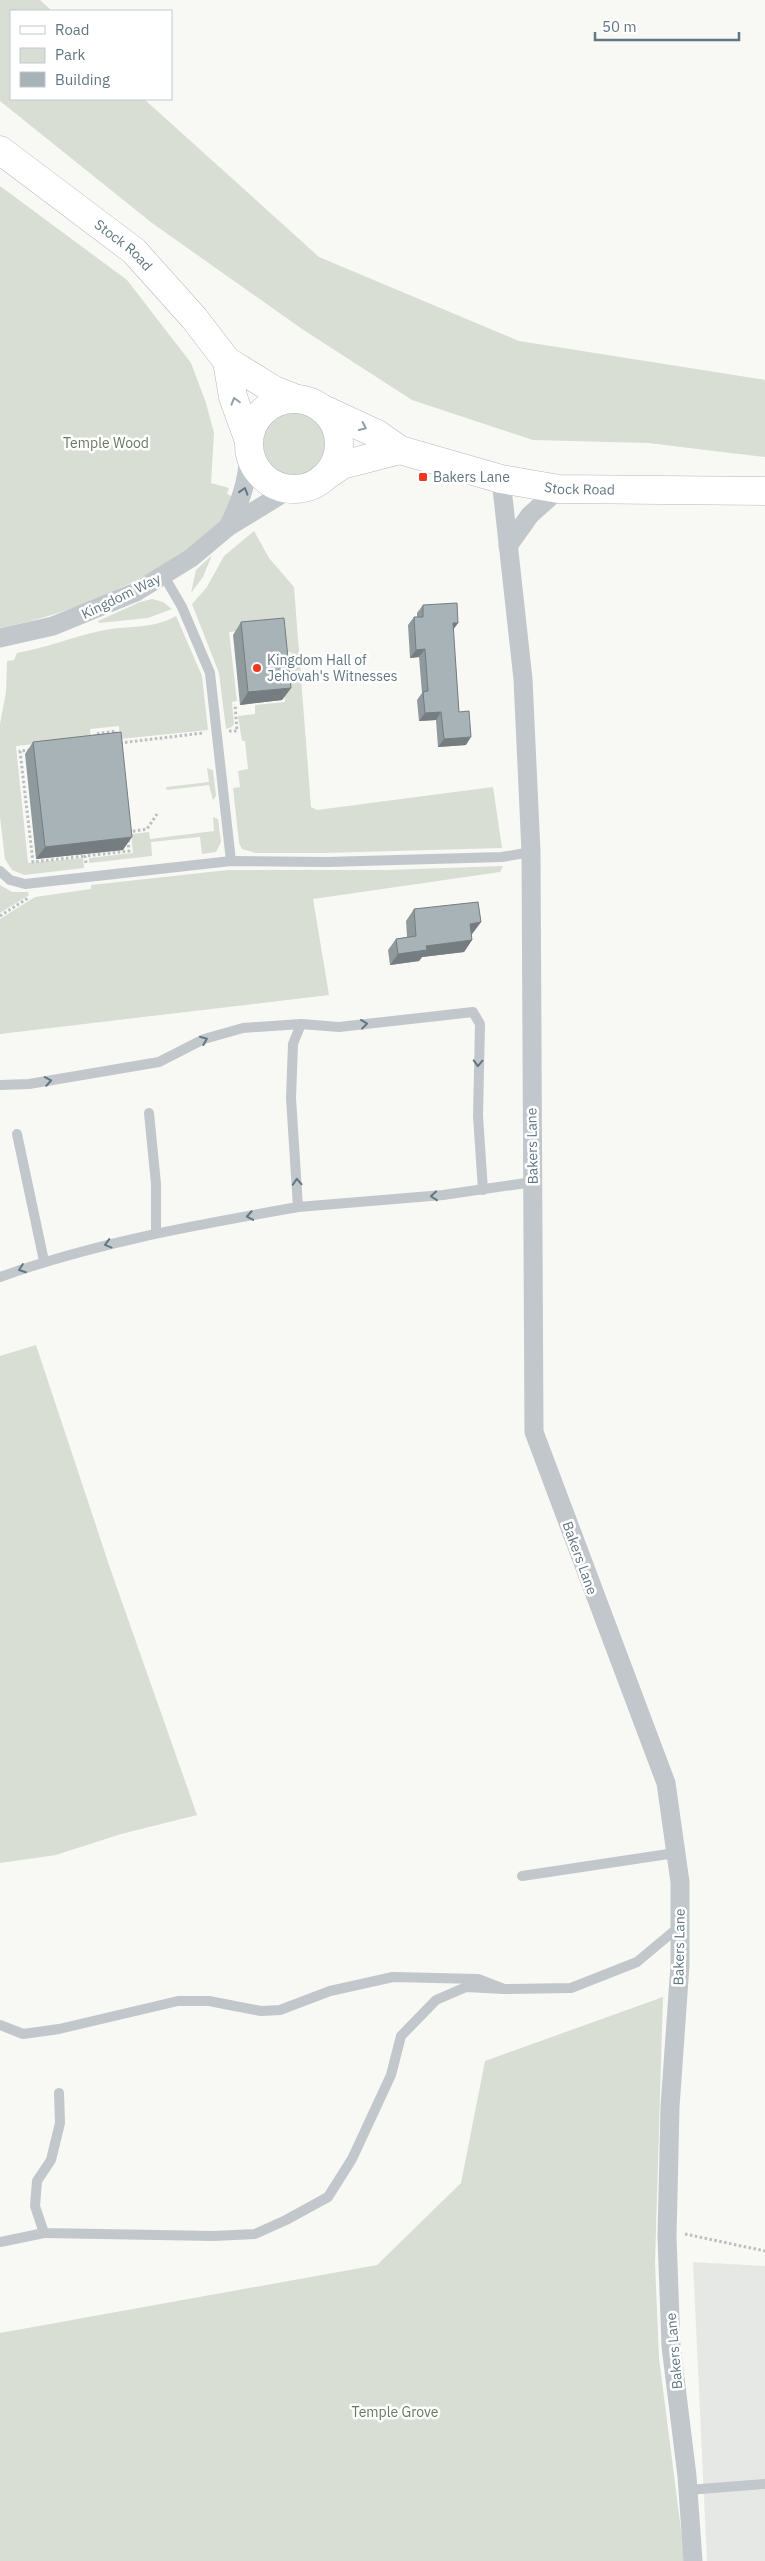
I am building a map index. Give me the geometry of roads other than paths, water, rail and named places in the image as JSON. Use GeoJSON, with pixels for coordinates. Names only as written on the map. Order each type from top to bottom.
{"type":"FeatureCollection","features":[{"type":"Feature","properties":{"kind":"main road","name":"Stock Road"},"geometry":{"type":"LineString","coordinates":[[0,150],[134,251],[194,318],[226,361],[274,390],[297,399]]}},
{"type":"Feature","properties":{"kind":"main road","name":"Stock Road"},"geometry":{"type":"LineString","coordinates":[[226,361],[233,397],[249,446]]}},
{"type":"Feature","properties":{"kind":"main road"},"geometry":{"type":"LineString","coordinates":[[323,478],[331,469],[339,447],[334,424],[323,409],[308,401],[285,399],[264,410],[254,424],[249,446],[253,463],[268,481],[290,489],[302,488],[323,478],[342,465],[400,450]]}},
{"type":"Feature","properties":{"kind":"main road","name":"Stock Road"},"geometry":{"type":"LineString","coordinates":[[323,409],[377,434],[400,450],[501,479],[559,489],[765,491]]}},
{"type":"Feature","properties":{"kind":"street","name":"Kingdom Way"},"geometry":{"type":"LineString","coordinates":[[228,526],[243,494],[248,476],[249,446]]}},
{"type":"Feature","properties":{"kind":"street","name":"Bakers Lane"},"geometry":{"type":"LineString","coordinates":[[501,479],[523,679],[531,852],[534,1432],[666,1783],[680,1882],[680,1926],[670,2107],[667,2237],[671,2346],[688,2490],[693,2561]]}},
{"type":"Feature","properties":{"kind":"street","name":"Kingdom Way"},"geometry":{"type":"LineString","coordinates":[[0,638],[53,626],[136,592],[191,558],[228,526],[290,489]]}},
{"type":"Feature","properties":{"kind":"street"},"geometry":{"type":"LineString","coordinates":[[508,546],[530,515],[559,489]]}},
{"type":"Feature","properties":{"kind":"lane"},"geometry":{"type":"LineString","coordinates":[[164,576],[182,607],[210,673],[231,860]]}},
{"type":"Feature","properties":{"kind":"lane"},"geometry":{"type":"LineString","coordinates":[[0,871],[10,880],[25,884],[231,860],[327,862],[502,857],[531,852]]}},
{"type":"Feature","properties":{"kind":"lane"},"geometry":{"type":"LineString","coordinates":[[0,1086],[29,1084],[159,1062],[204,1039],[243,1028],[301,1024],[339,1027],[473,1012],[480,1024],[478,1116],[483,1190]]}},
{"type":"Feature","properties":{"kind":"lane"},"geometry":{"type":"LineString","coordinates":[[298,1207],[292,1072],[293,1044],[301,1024]]}},
{"type":"Feature","properties":{"kind":"lane"},"geometry":{"type":"LineString","coordinates":[[149,1113],[156,1184],[156,1232]]}},
{"type":"Feature","properties":{"kind":"lane"},"geometry":{"type":"LineString","coordinates":[[18,1134],[44,1261]]}},
{"type":"Feature","properties":{"kind":"lane"},"geometry":{"type":"LineString","coordinates":[[0,1277],[44,1261],[156,1232],[298,1207],[483,1190],[533,1182]]}},
{"type":"Feature","properties":{"kind":"lane"},"geometry":{"type":"LineString","coordinates":[[522,1876],[676,1854]]}},
{"type":"Feature","properties":{"kind":"lane"},"geometry":{"type":"LineString","coordinates":[[0,2242],[44,2233],[214,2236],[255,2234],[286,2220],[328,2197],[348,2166],[390,2075],[401,2036],[436,2000],[466,1987],[572,1988],[637,1962],[680,1926]]}},
{"type":"Feature","properties":{"kind":"lane"},"geometry":{"type":"LineString","coordinates":[[0,2025],[23,2034],[59,2029],[178,2001],[209,2001],[261,2011],[280,2010],[330,1991],[393,1976],[478,1979],[504,1988]]}},
{"type":"Feature","properties":{"kind":"lane"},"geometry":{"type":"LineString","coordinates":[[44,2233],[35,2206],[37,2181],[51,2160],[60,2123],[59,2093]]}},
{"type":"Feature","properties":{"kind":"lane"},"geometry":{"type":"LineString","coordinates":[[688,2490],[765,2484]]}},
{"type":"Feature","properties":{"kind":"place","name":"Bakers Lane"},"geometry":{"type":"Point","coordinates":[423,477]}},
{"type":"Feature","properties":{"kind":"place","name":"Kingdom Hall of Jehovah's Witnesses"},"geometry":{"type":"Point","coordinates":[257,668]}},
{"type":"Feature","properties":{"kind":"park label","name":"Temple Wood"},"geometry":{"type":"Point","coordinates":[106,443]}},
{"type":"Feature","properties":{"kind":"park label","name":"Temple Grove"},"geometry":{"type":"Point","coordinates":[395,2412]}}]}
